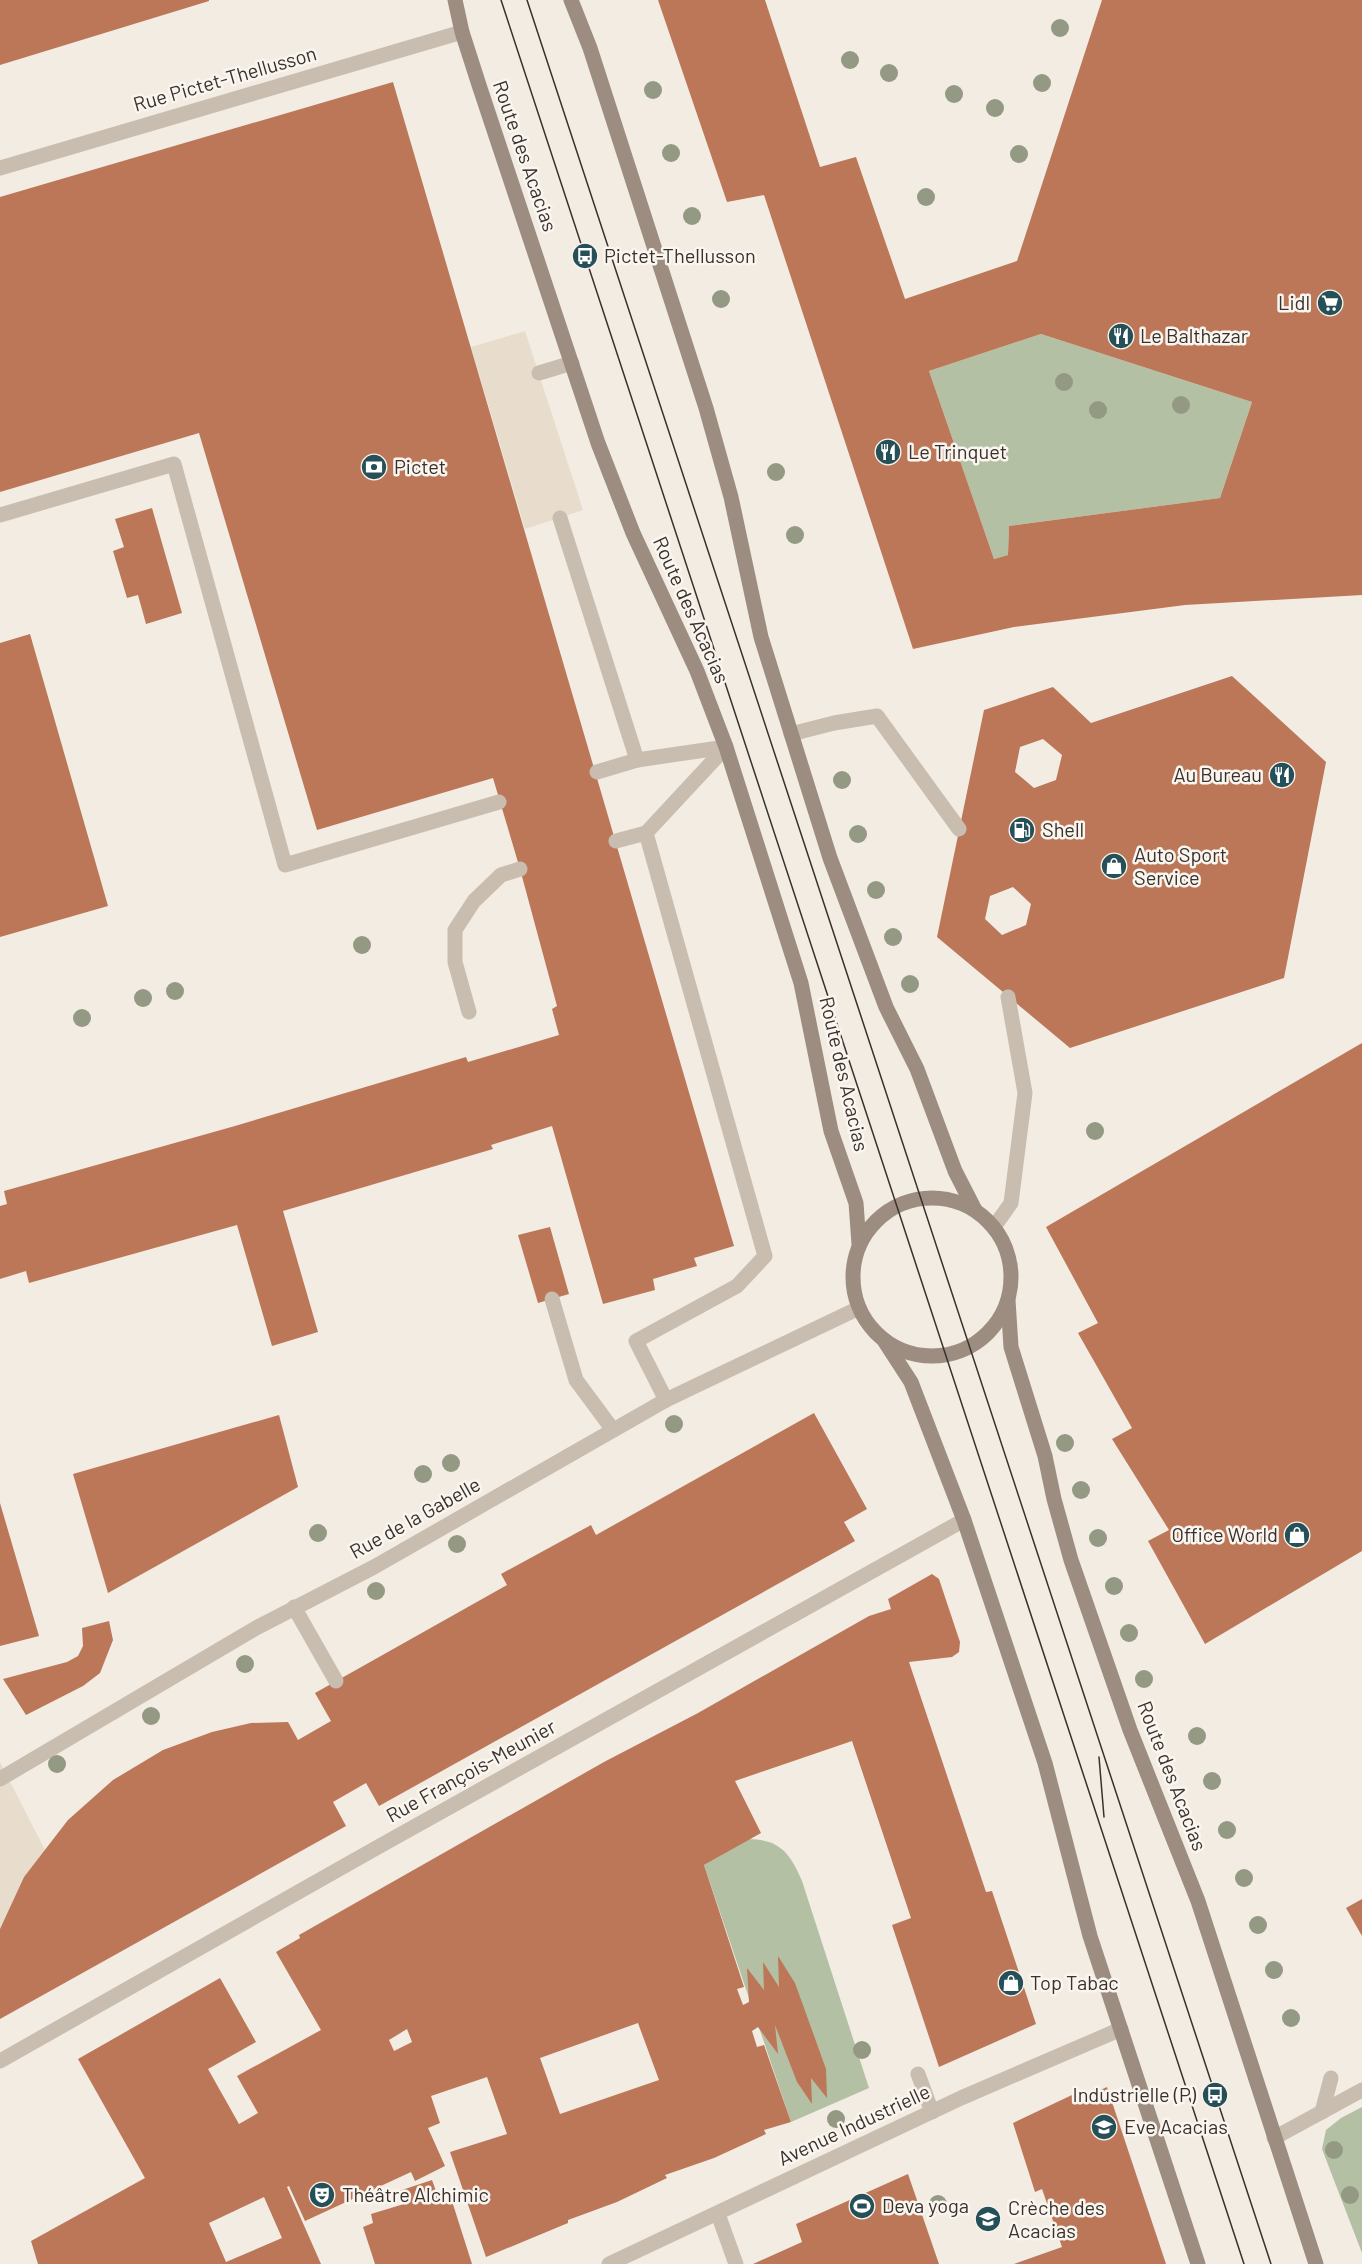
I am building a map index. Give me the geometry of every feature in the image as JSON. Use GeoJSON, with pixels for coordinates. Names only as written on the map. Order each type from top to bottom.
{"type":"FeatureCollection","features":[{"type":"Feature","properties":{"kind":"main road","name":"Route des Acacias"},"geometry":{"type":"LineString","coordinates":[[455,0],[462,32],[598,443],[633,533],[697,671],[726,747],[801,983],[831,1131],[856,1203],[859,1244]]}},
{"type":"Feature","properties":{"kind":"main road"},"geometry":{"type":"LineString","coordinates":[[571,0],[590,48],[706,408],[730,496],[760,637],[830,858],[866,959],[886,1007],[917,1069],[955,1171],[975,1210]]}},
{"type":"Feature","properties":{"kind":"main road"},"geometry":{"type":"LineString","coordinates":[[885,1342],[914,1355],[930,1357],[958,1352],[970,1347],[986,1335],[999,1318],[1008,1300],[1011,1281],[1009,1262],[1003,1243],[994,1227],[975,1210],[958,1202],[940,1198],[909,1201],[897,1206],[875,1222],[859,1244],[854,1265],[853,1287],[859,1308],[870,1327],[885,1342],[911,1382],[964,1520],[1046,1763],[1080,1904],[1198,2264]]}},
{"type":"Feature","properties":{"kind":"main road","name":"Route des Acacias"},"geometry":{"type":"LineString","coordinates":[[1008,1300],[1011,1347],[1036,1426],[1071,1560],[1130,1730],[1198,1901],[1316,2264]]}},
{"type":"Feature","properties":{"kind":"street","name":"Rue Pictet-Thellusson"},"geometry":{"type":"LineString","coordinates":[[0,168],[462,32]]}},
{"type":"Feature","properties":{"kind":"street"},"geometry":{"type":"LineString","coordinates":[[539,373],[572,363]]}},
{"type":"Feature","properties":{"kind":"street"},"geometry":{"type":"LineString","coordinates":[[0,515],[174,464],[285,865],[499,802]]}},
{"type":"Feature","properties":{"kind":"street"},"geometry":{"type":"LineString","coordinates":[[560,518],[637,760]]}},
{"type":"Feature","properties":{"kind":"street"},"geometry":{"type":"LineString","coordinates":[[790,734],[877,716],[959,829]]}},
{"type":"Feature","properties":{"kind":"street"},"geometry":{"type":"LineString","coordinates":[[597,772],[637,760],[726,747]]}},
{"type":"Feature","properties":{"kind":"street"},"geometry":{"type":"LineString","coordinates":[[616,841],[646,833],[726,747]]}},
{"type":"Feature","properties":{"kind":"street"},"geometry":{"type":"LineString","coordinates":[[646,833],[765,1256],[737,1286],[636,1341],[666,1400]]}},
{"type":"Feature","properties":{"kind":"street"},"geometry":{"type":"LineString","coordinates":[[469,1012],[455,962],[455,930],[474,901],[501,875],[520,869]]}},
{"type":"Feature","properties":{"kind":"street"},"geometry":{"type":"LineString","coordinates":[[994,1227],[1011,1203],[1025,1093],[1008,997]]}},
{"type":"Feature","properties":{"kind":"street"},"geometry":{"type":"LineString","coordinates":[[552,1299],[576,1380],[613,1430]]}},
{"type":"Feature","properties":{"kind":"street","name":"Rue de la Gabelle"},"geometry":{"type":"LineString","coordinates":[[0,1779],[294,1607],[374,1567],[666,1400],[859,1308]]}},
{"type":"Feature","properties":{"kind":"street","name":"Rue François-Meunier"},"geometry":{"type":"LineString","coordinates":[[0,2061],[388,1841],[964,1520]]}},
{"type":"Feature","properties":{"kind":"street"},"geometry":{"type":"LineString","coordinates":[[294,1607],[336,1681]]}},
{"type":"Feature","properties":{"kind":"street","name":"Avenue Industrielle"},"geometry":{"type":"LineString","coordinates":[[609,2264],[932,2112],[1121,2029]]}},
{"type":"Feature","properties":{"kind":"street"},"geometry":{"type":"LineString","coordinates":[[918,2074],[932,2112]]}},
{"type":"Feature","properties":{"kind":"street"},"geometry":{"type":"LineString","coordinates":[[1322,2112],[1331,2078]]}},
{"type":"Feature","properties":{"kind":"street"},"geometry":{"type":"LineString","coordinates":[[1274,2138],[1362,2090]]}},
{"type":"Feature","properties":{"kind":"street"},"geometry":{"type":"LineString","coordinates":[[718,2214],[736,2264]]}},
{"type":"Feature","properties":{"kind":"green space"},"geometry":{"type":"Polygon","coordinates":[[[1041,334],[1252,402],[1220,498],[1009,526],[1008,555],[994,559],[929,371],[1041,334]]]}},
{"type":"Feature","properties":{"kind":"green space"},"geometry":{"type":"Polygon","coordinates":[[[749,1839],[769,1842],[777,1846],[783,1850],[798,1871],[869,2088],[791,2122],[704,1865],[749,1839]]]}},
{"type":"Feature","properties":{"kind":"green space"},"geometry":{"type":"Polygon","coordinates":[[[1362,2107],[1362,2253],[1322,2149],[1326,2130],[1341,2118],[1362,2107]]]}},
{"type":"Feature","properties":{"kind":"shaded area"},"geometry":{"type":"Polygon","coordinates":[[[525,331],[583,510],[525,529],[471,347],[525,331]]]}},
{"type":"Feature","properties":{"kind":"shaded area"},"geometry":{"type":"Polygon","coordinates":[[[0,1762],[45,1850],[24,1877],[0,1929],[0,1762]]]}},
{"type":"Feature","properties":{"kind":"building"},"geometry":{"type":"Polygon","coordinates":[[[0,0],[209,0],[209,1],[0,65],[0,0]]]}},
{"type":"Feature","properties":{"kind":"building"},"geometry":{"type":"Polygon","coordinates":[[[658,0],[765,0],[820,167],[856,157],[905,299],[1017,261],[1102,0],[1362,0],[1362,595],[1185,605],[1014,627],[913,649],[764,195],[727,202],[658,0]],[[1041,334],[929,371],[994,559],[1008,555],[1009,526],[1220,498],[1252,402],[1041,334]]]}},
{"type":"Feature","properties":{"kind":"building"},"geometry":{"type":"Polygon","coordinates":[[[393,82],[734,1246],[694,1258],[697,1266],[653,1279],[655,1290],[603,1304],[552,1126],[491,1145],[493,1149],[283,1211],[318,1332],[272,1346],[237,1225],[29,1283],[26,1271],[0,1279],[0,1206],[7,1204],[4,1191],[235,1126],[466,1057],[468,1062],[559,1035],[552,1009],[557,1006],[493,778],[317,830],[199,433],[0,492],[0,197],[393,82]]]}},
{"type":"Feature","properties":{"kind":"building"},"geometry":{"type":"Polygon","coordinates":[[[152,508],[182,613],[146,624],[138,595],[127,598],[113,551],[124,547],[115,519],[152,508]]]}},
{"type":"Feature","properties":{"kind":"building"},"geometry":{"type":"Polygon","coordinates":[[[30,634],[108,906],[0,937],[0,643],[30,634]]]}},
{"type":"Feature","properties":{"kind":"building"},"geometry":{"type":"Polygon","coordinates":[[[1232,676],[1326,762],[1284,978],[1070,1048],[937,937],[984,710],[1053,687],[1091,723],[1232,676]],[[1043,739],[1020,747],[1015,772],[1034,788],[1056,780],[1062,755],[1043,739]],[[1013,887],[990,896],[985,919],[1002,935],[1026,925],[1031,904],[1013,887]]]}},
{"type":"Feature","properties":{"kind":"building"},"geometry":{"type":"Polygon","coordinates":[[[1362,1043],[1362,1551],[1205,1644],[1148,1541],[1169,1530],[1112,1439],[1132,1428],[1078,1333],[1098,1323],[1046,1227],[1362,1043]]]}},
{"type":"Feature","properties":{"kind":"building"},"geometry":{"type":"Polygon","coordinates":[[[550,1227],[569,1294],[538,1303],[518,1235],[550,1227]]]}},
{"type":"Feature","properties":{"kind":"building"},"geometry":{"type":"Polygon","coordinates":[[[814,1413],[867,1509],[844,1522],[855,1541],[379,1806],[366,1783],[333,1802],[346,1826],[0,2019],[0,1929],[24,1877],[68,1820],[113,1780],[163,1750],[212,1732],[251,1723],[288,1722],[298,1740],[331,1721],[315,1693],[507,1585],[501,1574],[591,1525],[596,1535],[814,1413]]]}},
{"type":"Feature","properties":{"kind":"building"},"geometry":{"type":"Polygon","coordinates":[[[279,1415],[298,1487],[108,1593],[73,1474],[279,1415]]]}},
{"type":"Feature","properties":{"kind":"building"},"geometry":{"type":"Polygon","coordinates":[[[0,1503],[39,1636],[0,1646],[0,1503]]]}},
{"type":"Feature","properties":{"kind":"building"},"geometry":{"type":"Polygon","coordinates":[[[932,1574],[939,1579],[960,1642],[959,1652],[952,1657],[909,1662],[986,1892],[992,1891],[1036,2024],[939,2067],[892,1925],[911,1918],[852,1741],[735,1781],[761,1833],[704,1865],[744,1987],[737,1989],[743,2005],[749,2002],[747,1968],[764,1990],[763,1962],[779,1987],[778,1956],[795,1983],[826,2069],[827,2098],[811,2078],[812,2104],[797,2082],[775,2025],[778,2054],[758,2027],[752,2031],[757,2047],[764,2045],[791,2122],[764,2130],[766,2134],[714,2158],[665,2175],[667,2178],[617,2202],[568,2220],[568,2223],[486,2257],[450,2152],[507,2134],[487,2077],[431,2096],[440,2123],[428,2128],[445,2166],[415,2181],[411,2172],[305,2221],[289,2186],[287,2187],[321,2264],[38,2264],[31,2241],[145,2178],[78,2059],[220,1978],[256,2042],[208,2069],[239,2124],[258,2113],[237,2076],[321,2030],[276,1952],[300,1938],[299,1935],[604,1762],[698,1713],[869,1616],[891,1609],[888,1599],[932,1574]],[[638,2023],[540,2058],[560,2114],[659,2080],[638,2023]],[[407,2029],[389,2040],[394,2051],[412,2042],[407,2029]],[[264,2197],[209,2223],[226,2262],[282,2238],[264,2197]]]}},
{"type":"Feature","properties":{"kind":"building"},"geometry":{"type":"Polygon","coordinates":[[[109,1621],[113,1640],[100,1673],[83,1686],[26,1715],[3,1679],[67,1662],[78,1656],[83,1646],[82,1628],[109,1621]]]}},
{"type":"Feature","properties":{"kind":"building"},"geometry":{"type":"Polygon","coordinates":[[[1362,1899],[1362,1936],[1346,1908],[1362,1899]]]}},
{"type":"Feature","properties":{"kind":"building"},"geometry":{"type":"Polygon","coordinates":[[[1107,2087],[1166,2264],[1014,2264],[1062,2247],[1042,2189],[1035,2192],[1013,2123],[1072,2095],[1075,2102],[1107,2087]]]}},
{"type":"Feature","properties":{"kind":"building"},"geometry":{"type":"Polygon","coordinates":[[[908,2174],[939,2264],[753,2264],[802,2242],[796,2224],[908,2174]]]}},
{"type":"Feature","properties":{"kind":"building"},"geometry":{"type":"Polygon","coordinates":[[[432,2180],[440,2202],[451,2198],[472,2264],[375,2264],[363,2227],[373,2223],[371,2214],[404,2204],[399,2191],[432,2180]]]}},
{"type":"Feature","properties":{"kind":"tram line"},"geometry":{"type":"LineString","coordinates":[[501,0],[1244,2264]]}},
{"type":"Feature","properties":{"kind":"tram line"},"geometry":{"type":"LineString","coordinates":[[527,0],[1271,2264]]}},
{"type":"Feature","properties":{"kind":"tram line"},"geometry":{"type":"LineString","coordinates":[[1099,1757],[1104,1817]]}},
{"type":"Feature","properties":{"kind":"place","name":"Pictet-Thellusson"},"geometry":{"type":"Point","coordinates":[585,256]}},
{"type":"Feature","properties":{"kind":"place","name":"Lidl"},"geometry":{"type":"Point","coordinates":[1330,303]}},
{"type":"Feature","properties":{"kind":"place","name":"Le Balthazar"},"geometry":{"type":"Point","coordinates":[1121,336]}},
{"type":"Feature","properties":{"kind":"place","name":"Le Trinquet"},"geometry":{"type":"Point","coordinates":[888,452]}},
{"type":"Feature","properties":{"kind":"place","name":"Pictet"},"geometry":{"type":"Point","coordinates":[374,467]}},
{"type":"Feature","properties":{"kind":"place","name":"Au Bureau"},"geometry":{"type":"Point","coordinates":[1282,775]}},
{"type":"Feature","properties":{"kind":"place","name":"Shell"},"geometry":{"type":"Point","coordinates":[1022,830]}},
{"type":"Feature","properties":{"kind":"place","name":"Auto Sport Service"},"geometry":{"type":"Point","coordinates":[1114,866]}},
{"type":"Feature","properties":{"kind":"place","name":"Office World"},"geometry":{"type":"Point","coordinates":[1297,1535]}},
{"type":"Feature","properties":{"kind":"place","name":"Top Tabac"},"geometry":{"type":"Point","coordinates":[1011,1983]}},
{"type":"Feature","properties":{"kind":"place","name":"Industrielle (P)"},"geometry":{"type":"Point","coordinates":[1215,2095]}},
{"type":"Feature","properties":{"kind":"place","name":"Eve Acacias"},"geometry":{"type":"Point","coordinates":[1104,2127]}},
{"type":"Feature","properties":{"kind":"place","name":"Théâtre Alchimic"},"geometry":{"type":"Point","coordinates":[322,2195]}},
{"type":"Feature","properties":{"kind":"place","name":"Deva yoga"},"geometry":{"type":"Point","coordinates":[862,2206]}},
{"type":"Feature","properties":{"kind":"place","name":"Crèche des Acacias"},"geometry":{"type":"Point","coordinates":[988,2219]}}]}
